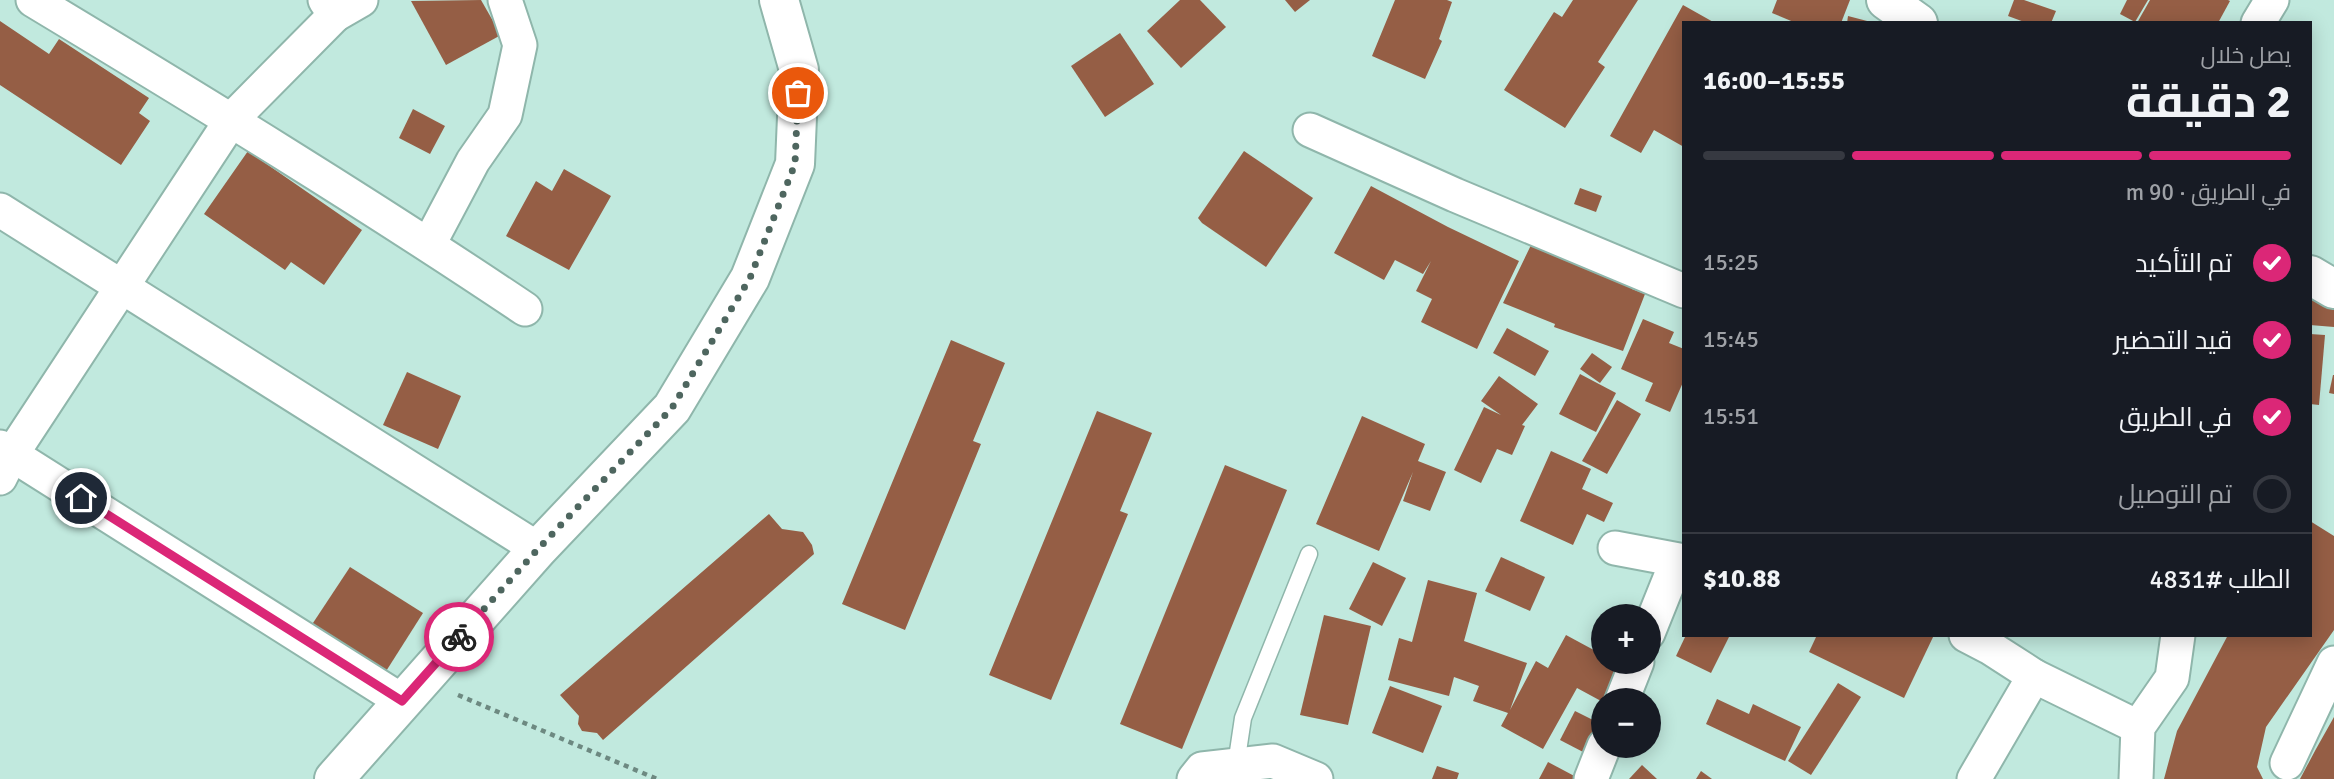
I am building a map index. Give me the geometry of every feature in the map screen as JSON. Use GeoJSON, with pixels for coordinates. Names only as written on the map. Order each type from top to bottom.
{"type":"FeatureCollection","features":[{"type":"Feature","properties":{"kind":"main road"},"geometry":{"type":"LineString","coordinates":[[334,779],[538,549],[672,408],[750,278],[795,164],[799,70],[779,0]]}},
{"type":"Feature","properties":{"kind":"main road"},"geometry":{"type":"LineString","coordinates":[[1886,0],[1915,21]]}},
{"type":"Feature","properties":{"kind":"main road"},"geometry":{"type":"LineString","coordinates":[[2312,276],[2334,289]]}},
{"type":"Feature","properties":{"kind":"street"},"geometry":{"type":"LineString","coordinates":[[33,0],[232,119],[429,244],[525,309]]}},
{"type":"Feature","properties":{"kind":"street"},"geometry":{"type":"LineString","coordinates":[[429,244],[473,161],[505,115],[520,45],[505,0]]}},
{"type":"Feature","properties":{"kind":"street"},"geometry":{"type":"LineString","coordinates":[[2259,21],[2272,0]]}},
{"type":"Feature","properties":{"kind":"street"},"geometry":{"type":"LineString","coordinates":[[340,5],[232,119],[4,459],[412,690]]}},
{"type":"Feature","properties":{"kind":"street"},"geometry":{"type":"LineString","coordinates":[[1310,130],[1467,200],[1682,290]]}},
{"type":"Feature","properties":{"kind":"street"},"geometry":{"type":"LineString","coordinates":[[0,210],[538,549]]}},
{"type":"Feature","properties":{"kind":"street"},"geometry":{"type":"LineString","coordinates":[[1615,548],[1680,561],[1661,604]]}},
{"type":"Feature","properties":{"kind":"street"},"geometry":{"type":"LineString","coordinates":[[2136,779],[2138,727],[2172,678],[2178,637]]}},
{"type":"Feature","properties":{"kind":"street"},"geometry":{"type":"LineString","coordinates":[[1982,639],[2034,676],[2138,727]]}},
{"type":"Feature","properties":{"kind":"street"},"geometry":{"type":"LineString","coordinates":[[2287,762],[2334,663]]}},
{"type":"Feature","properties":{"kind":"street"},"geometry":{"type":"LineString","coordinates":[[1974,779],[2034,676]]}},
{"type":"Feature","properties":{"kind":"street"},"geometry":{"type":"LineString","coordinates":[[1591,779],[1599,758]]}},
{"type":"Feature","properties":{"kind":"street"},"geometry":{"type":"LineString","coordinates":[[1194,779],[1202,769],[1273,761],[1316,779]]}},
{"type":"Feature","properties":{"kind":"lane"},"geometry":{"type":"LineString","coordinates":[[1236,765],[1243,718],[1309,554]]}},
{"type":"Feature","properties":{"kind":"path"},"geometry":{"type":"LineString","coordinates":[[412,690],[657,779]]}},
{"type":"Feature","properties":{"kind":"building"},"geometry":{"type":"Polygon","coordinates":[[[481,0],[501,35],[446,65],[411,1],[481,0]]]}},
{"type":"Feature","properties":{"kind":"building"},"geometry":{"type":"Polygon","coordinates":[[[1180,0],[1200,0],[1226,27],[1181,68],[1147,31],[1180,0]]]}},
{"type":"Feature","properties":{"kind":"building"},"geometry":{"type":"Polygon","coordinates":[[[1285,0],[1310,0],[1295,12],[1285,0]]]}},
{"type":"Feature","properties":{"kind":"building"},"geometry":{"type":"Polygon","coordinates":[[[1395,0],[1452,2],[1439,39],[1442,41],[1425,79],[1372,56],[1395,0]]]}},
{"type":"Feature","properties":{"kind":"building"},"geometry":{"type":"Polygon","coordinates":[[[1573,0],[1638,0],[1598,62],[1605,67],[1565,128],[1504,90],[1554,12],[1562,17],[1573,0]]]}},
{"type":"Feature","properties":{"kind":"building"},"geometry":{"type":"Polygon","coordinates":[[[1777,0],[1850,0],[1842,21],[1791,21],[1772,13],[1777,0]]]}},
{"type":"Feature","properties":{"kind":"building"},"geometry":{"type":"Polygon","coordinates":[[[2014,0],[2024,0],[2056,11],[2052,21],[2022,21],[2008,16],[2014,0]]]}},
{"type":"Feature","properties":{"kind":"building"},"geometry":{"type":"Polygon","coordinates":[[[2127,0],[2148,0],[2136,21],[2120,14],[2127,0]]]}},
{"type":"Feature","properties":{"kind":"building"},"geometry":{"type":"Polygon","coordinates":[[[2150,0],[2230,1],[2219,21],[2138,21],[2150,0]]]}},
{"type":"Feature","properties":{"kind":"building"},"geometry":{"type":"Polygon","coordinates":[[[1683,5],[1711,21],[1682,21],[1682,146],[1654,130],[1641,153],[1610,136],[1683,5]]]}},
{"type":"Feature","properties":{"kind":"building"},"geometry":{"type":"Polygon","coordinates":[[[1848,16],[1867,21],[1847,21],[1848,16]]]}},
{"type":"Feature","properties":{"kind":"building"},"geometry":{"type":"Polygon","coordinates":[[[0,21],[49,54],[59,39],[149,98],[139,113],[150,121],[121,165],[0,85],[0,21]]]}},
{"type":"Feature","properties":{"kind":"building"},"geometry":{"type":"Polygon","coordinates":[[[1120,33],[1154,84],[1105,117],[1071,66],[1120,33]]]}},
{"type":"Feature","properties":{"kind":"building"},"geometry":{"type":"Polygon","coordinates":[[[413,109],[445,126],[430,154],[399,138],[413,109]]]}},
{"type":"Feature","properties":{"kind":"building"},"geometry":{"type":"Polygon","coordinates":[[[248,151],[362,230],[324,285],[291,262],[285,270],[204,214],[248,151]]]}},
{"type":"Feature","properties":{"kind":"building"},"geometry":{"type":"Polygon","coordinates":[[[1244,151],[1313,198],[1266,267],[1198,218],[1244,151]]]}},
{"type":"Feature","properties":{"kind":"building"},"geometry":{"type":"Polygon","coordinates":[[[564,169],[611,196],[569,270],[506,236],[536,181],[552,191],[564,169]]]}},
{"type":"Feature","properties":{"kind":"building"},"geometry":{"type":"Polygon","coordinates":[[[1371,186],[1519,261],[1477,349],[1421,322],[1432,299],[1416,291],[1431,261],[1423,274],[1395,260],[1384,280],[1334,253],[1371,186]]]}},
{"type":"Feature","properties":{"kind":"building"},"geometry":{"type":"Polygon","coordinates":[[[1580,188],[1602,196],[1596,212],[1574,204],[1580,188]]]}},
{"type":"Feature","properties":{"kind":"building"},"geometry":{"type":"Polygon","coordinates":[[[1532,243],[1635,282],[1632,289],[1645,294],[1623,351],[1554,327],[1555,324],[1503,303],[1532,243]]]}},
{"type":"Feature","properties":{"kind":"building"},"geometry":{"type":"Polygon","coordinates":[[[2312,277],[2334,278],[2334,327],[2312,325],[2312,277]]]}},
{"type":"Feature","properties":{"kind":"building"},"geometry":{"type":"Polygon","coordinates":[[[1643,319],[1674,332],[1669,343],[1682,348],[1682,385],[1670,412],[1645,401],[1653,383],[1621,369],[1643,319]]]}},
{"type":"Feature","properties":{"kind":"building"},"geometry":{"type":"Polygon","coordinates":[[[1507,328],[1549,351],[1535,376],[1493,353],[1507,328]]]}},
{"type":"Feature","properties":{"kind":"building"},"geometry":{"type":"Polygon","coordinates":[[[2312,334],[2325,335],[2319,405],[2312,404],[2312,334]]]}},
{"type":"Feature","properties":{"kind":"building"},"geometry":{"type":"Polygon","coordinates":[[[951,340],[1005,363],[973,441],[981,444],[905,630],[842,604],[951,340]]]}},
{"type":"Feature","properties":{"kind":"building"},"geometry":{"type":"Polygon","coordinates":[[[1592,353],[1612,367],[1600,383],[1580,369],[1592,353]]]}},
{"type":"Feature","properties":{"kind":"building"},"geometry":{"type":"Polygon","coordinates":[[[407,372],[461,396],[438,449],[383,425],[407,372]]]}},
{"type":"Feature","properties":{"kind":"building"},"geometry":{"type":"Polygon","coordinates":[[[1580,374],[1616,393],[1596,432],[1559,414],[1580,374]]]}},
{"type":"Feature","properties":{"kind":"building"},"geometry":{"type":"Polygon","coordinates":[[[2334,375],[2334,394],[2329,393],[2334,375]]]}},
{"type":"Feature","properties":{"kind":"building"},"geometry":{"type":"Polygon","coordinates":[[[1499,376],[1538,404],[1522,425],[1525,426],[1512,455],[1497,449],[1481,483],[1454,470],[1484,407],[1501,415],[1481,401],[1499,376]]]}},
{"type":"Feature","properties":{"kind":"building"},"geometry":{"type":"Polygon","coordinates":[[[1617,400],[1641,414],[1607,474],[1582,461],[1617,400]]]}},
{"type":"Feature","properties":{"kind":"building"},"geometry":{"type":"Polygon","coordinates":[[[1097,411],[1152,433],[1120,511],[1128,514],[1051,700],[989,675],[1097,411]]]}},
{"type":"Feature","properties":{"kind":"building"},"geometry":{"type":"Polygon","coordinates":[[[1362,416],[1425,444],[1418,461],[1446,472],[1430,511],[1403,501],[1413,472],[1379,551],[1316,524],[1362,416]]]}},
{"type":"Feature","properties":{"kind":"building"},"geometry":{"type":"Polygon","coordinates":[[[1551,451],[1591,469],[1582,489],[1613,503],[1604,522],[1587,514],[1573,545],[1520,521],[1551,451]]]}},
{"type":"Feature","properties":{"kind":"building"},"geometry":{"type":"Polygon","coordinates":[[[1225,465],[1287,490],[1182,749],[1120,724],[1225,465]]]}},
{"type":"Feature","properties":{"kind":"building"},"geometry":{"type":"Polygon","coordinates":[[[769,514],[782,529],[803,532],[812,545],[814,554],[603,740],[597,733],[582,731],[578,724],[579,716],[560,695],[769,514]]]}},
{"type":"Feature","properties":{"kind":"building"},"geometry":{"type":"Polygon","coordinates":[[[2312,522],[2334,536],[2334,630],[2266,727],[2257,767],[2263,779],[2164,779],[2177,731],[2227,637],[2312,637],[2312,522]]]}},
{"type":"Feature","properties":{"kind":"building"},"geometry":{"type":"Polygon","coordinates":[[[1501,557],[1545,577],[1530,611],[1485,591],[1501,557]]]}},
{"type":"Feature","properties":{"kind":"building"},"geometry":{"type":"Polygon","coordinates":[[[1373,562],[1406,578],[1382,626],[1349,609],[1373,562]]]}},
{"type":"Feature","properties":{"kind":"building"},"geometry":{"type":"Polygon","coordinates":[[[350,567],[423,613],[383,676],[309,629],[350,567]]]}},
{"type":"Feature","properties":{"kind":"building"},"geometry":{"type":"Polygon","coordinates":[[[1428,580],[1477,593],[1464,641],[1527,663],[1510,710],[1536,661],[1548,668],[1566,635],[1591,649],[1591,674],[1616,674],[1608,688],[1591,688],[1591,696],[1577,688],[1543,749],[1501,726],[1508,713],[1473,701],[1479,686],[1454,677],[1449,696],[1388,680],[1399,638],[1412,642],[1428,580]]]}},
{"type":"Feature","properties":{"kind":"building"},"geometry":{"type":"Polygon","coordinates":[[[1324,615],[1371,626],[1348,725],[1300,715],[1324,615]]]}},
{"type":"Feature","properties":{"kind":"building"},"geometry":{"type":"Polygon","coordinates":[[[1685,637],[1729,637],[1711,673],[1676,656],[1685,637]]]}},
{"type":"Feature","properties":{"kind":"building"},"geometry":{"type":"Polygon","coordinates":[[[1816,637],[1933,637],[1904,698],[1809,652],[1816,637]]]}},
{"type":"Feature","properties":{"kind":"building"},"geometry":{"type":"Polygon","coordinates":[[[1838,683],[1861,697],[1811,775],[1788,761],[1838,683]]]}},
{"type":"Feature","properties":{"kind":"building"},"geometry":{"type":"Polygon","coordinates":[[[1390,686],[1442,706],[1423,753],[1372,733],[1390,686]]]}},
{"type":"Feature","properties":{"kind":"building"},"geometry":{"type":"Polygon","coordinates":[[[1717,699],[1749,714],[1753,704],[1801,727],[1785,761],[1706,724],[1717,699]]]}},
{"type":"Feature","properties":{"kind":"building"},"geometry":{"type":"Polygon","coordinates":[[[1575,711],[1591,719],[1591,742],[1585,753],[1560,740],[1575,711]]]}},
{"type":"Feature","properties":{"kind":"building"},"geometry":{"type":"Polygon","coordinates":[[[2334,717],[2334,779],[2300,779],[2316,749],[2334,717]]]}},
{"type":"Feature","properties":{"kind":"building"},"geometry":{"type":"Polygon","coordinates":[[[1548,762],[1580,779],[1539,779],[1548,762]]]}},
{"type":"Feature","properties":{"kind":"building"},"geometry":{"type":"Polygon","coordinates":[[[1642,765],[1657,779],[1629,779],[1642,765]]]}},
{"type":"Feature","properties":{"kind":"building"},"geometry":{"type":"Polygon","coordinates":[[[1437,766],[1459,773],[1457,779],[1432,779],[1437,766]]]}},
{"type":"Feature","properties":{"kind":"building"},"geometry":{"type":"Polygon","coordinates":[[[1701,771],[1712,779],[1696,779],[1701,771]]]}},
{"type":"Feature","properties":{"kind":"way so far"},"geometry":{"type":"LineString","coordinates":[[459,637],[672,408],[750,278],[795,164],[798,93]]}},
{"type":"Feature","properties":{"kind":"route"},"geometry":{"type":"LineString","coordinates":[[81,498],[402,701],[459,637]]}}]}
